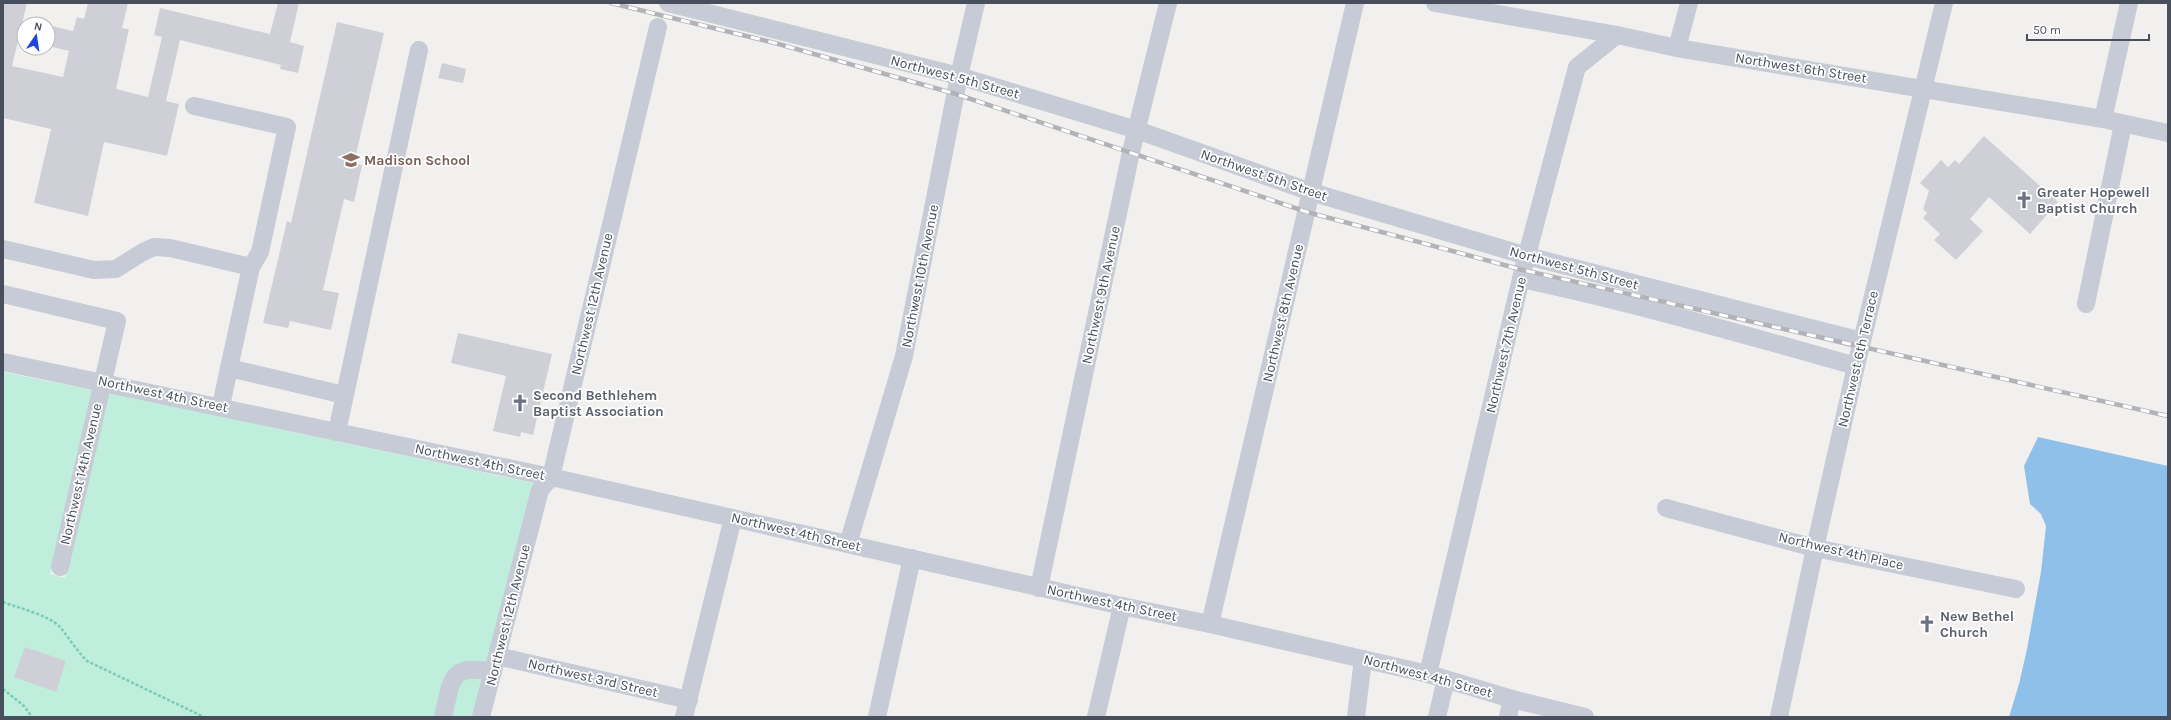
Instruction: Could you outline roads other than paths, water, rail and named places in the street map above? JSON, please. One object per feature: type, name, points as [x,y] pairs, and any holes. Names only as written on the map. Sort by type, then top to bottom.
[{"type":"street","name":"Northwest 5th Street","points":[[668,3],[959,76],[1137,130],[1311,192],[1526,256],[1862,341]]},
{"type":"street","name":"Northwest 10th Avenue","points":[[848,544],[904,356],[959,76],[976,3]]},
{"type":"street","name":"Northwest 9th Avenue","points":[[1039,588],[1137,130],[1168,3]]},
{"type":"street","name":"Northwest 8th Avenue","points":[[1210,624],[1355,3]]},
{"type":"street","name":"Northwest 6th Street","points":[[1435,3],[1458,5],[1677,48],[1924,89],[2103,120],[2168,133]]},
{"type":"street","points":[[1677,48],[1689,3]]},
{"type":"street","name":"Northwest 6th Terrace","points":[[1780,717],[1815,548],[1856,366],[1944,3]]},
{"type":"street","points":[[2103,120],[2129,3]]},
{"type":"street","name":"Northwest 12th Avenue","points":[[481,717],[540,490],[551,477],[658,27]]},
{"type":"street","name":"Northwest 7th Avenue","points":[[1428,674],[1526,256],[1577,67],[1617,35]]},
{"type":"street","points":[[337,432],[419,50]]},
{"type":"street","points":[[194,106],[288,127],[260,252],[251,267],[221,406]]},
{"type":"street","points":[[2086,304],[2123,124]]},
{"type":"street","points":[[3,248],[94,270],[116,269],[143,252],[154,248],[170,248],[251,267]]},
{"type":"street","name":"Northwest 5th Street","points":[[1521,279],[1658,312],[1856,366]]},
{"type":"street","name":"Northwest 14th Avenue","points":[[3,294],[116,321],[60,567]]},
{"type":"street","name":"Northwest 4th Street","points":[[3,362],[221,406],[551,477],[1039,588],[1210,624],[1428,674],[1512,699],[1585,717]]},
{"type":"street","points":[[229,368],[344,395]]},
{"type":"street","name":"Northwest 4th Place","points":[[1666,508],[1815,548],[2016,588]]},
{"type":"street","points":[[686,709],[733,518]]},
{"type":"street","points":[[877,717],[912,558]]},
{"type":"street","points":[[1096,717],[1122,606]]},
{"type":"street","points":[[1356,717],[1363,659]]},
{"type":"street","name":"Northwest 3rd Street","points":[[443,717],[454,676],[461,671],[471,668],[495,664],[686,709]]},
{"type":"street","points":[[1437,717],[1446,679]]},
{"type":"street","points":[[1508,717],[1512,699]]},
{"type":"water","points":[[2038,437],[2168,466],[2168,717],[2009,717],[2019,684],[2027,649],[2041,572],[2046,526],[2041,514],[2030,504],[2024,466]]},
{"type":"railway","points":[[611,3],[775,43],[956,94],[1307,212],[1523,270],[2168,416]]},
{"type":"place","name":"Madison School","points":[[351,160]]},
{"type":"place","name":"Greater Hopewell Baptist Church","points":[[2024,200]]},
{"type":"place","name":"Second Bethlehem Baptist Association","points":[[520,403]]},
{"type":"place","name":"New Bethel Church","points":[[1927,624]]}]
